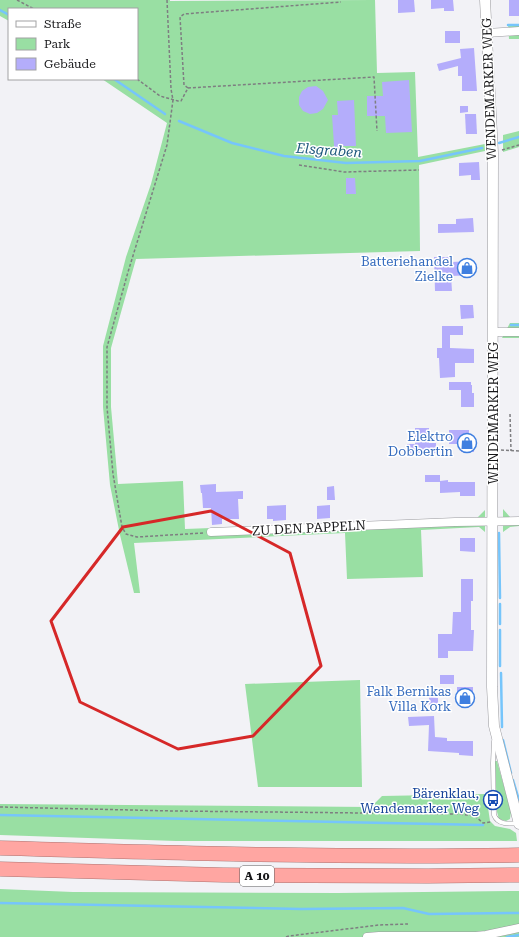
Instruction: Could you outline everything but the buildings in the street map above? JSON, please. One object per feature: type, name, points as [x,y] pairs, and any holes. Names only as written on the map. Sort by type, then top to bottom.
[{"type":"highway","name":"A 10","points":[[0,848],[227,855],[513,855]]},
{"type":"highway","name":"A 10","points":[[0,869],[230,875],[516,875]]},
{"type":"street","name":"WENDEMARKER WEG","points":[[486,0],[493,153],[492,681],[494,726],[519,823]]},
{"type":"street","points":[[487,32],[519,31]]},
{"type":"street","points":[[493,332],[519,332]]},
{"type":"street","name":"ZU DEN PAPPELN","points":[[211,532],[455,522],[519,521]]},
{"type":"street","points":[[367,937],[476,936],[519,928]]},
{"type":"lane","points":[[494,726],[493,763],[495,819],[499,822],[509,824],[519,823]]},
{"type":"path","points":[[17,0],[32,8]]},
{"type":"path","points":[[167,0],[171,89],[173,100],[167,145],[128,272],[107,347],[108,407],[113,474],[122,527],[126,534],[137,537],[211,532]]},
{"type":"path","points":[[342,2],[184,14],[180,17],[184,85],[188,88],[374,77],[378,131]]},
{"type":"path","points":[[138,80],[160,96],[173,100],[181,101],[188,88]]},
{"type":"path","points":[[493,153],[519,145]]},
{"type":"path","points":[[299,165],[344,172],[419,170]]},
{"type":"path","points":[[510,414],[511,451]]},
{"type":"path","points":[[493,450],[519,451]]},
{"type":"path","points":[[0,807],[174,811],[460,814],[475,816],[483,823],[499,822]]},
{"type":"path","points":[[286,937],[379,925],[408,924]]},
{"type":"highlighted area","points":[[211,511],[290,553],[321,666],[253,736],[178,749],[80,702],[51,621],[123,527]]},
{"type":"green space","points":[[0,0],[375,0],[377,73],[415,72],[418,157],[485,144],[485,151],[419,165],[420,251],[136,259],[111,348],[111,407],[118,484],[183,481],[185,529],[477,518],[485,510],[485,532],[479,527],[421,530],[423,577],[347,579],[345,533],[134,543],[140,593],[134,593],[110,485],[103,407],[103,346],[126,257],[151,184],[167,123],[103,80],[138,80],[138,8],[8,8],[8,20],[0,16]]},
{"type":"green space","points":[[508,24],[519,24],[519,39],[509,39]]},
{"type":"green space","points":[[519,131],[519,147],[503,152],[503,135]]},
{"type":"green space","points":[[510,323],[519,323],[519,338],[502,338]]},
{"type":"green space","points":[[503,509],[511,518],[519,517],[519,526],[510,527],[503,532]]},
{"type":"green space","points":[[360,680],[362,787],[258,787],[245,684]]},
{"type":"green space","points":[[495,761],[497,761],[511,812],[510,819],[506,821],[499,819],[497,812]]},
{"type":"green space","points":[[486,794],[490,821],[495,826],[510,829],[516,833],[517,841],[176,841],[0,835],[0,804],[371,807],[382,796]]},
{"type":"green space","points":[[0,889],[73,892],[338,893],[519,891],[519,937],[0,937]]},
{"type":"waterway","name":"Elsgraben","points":[[0,10],[8,14]]},
{"type":"waterway","points":[[508,25],[519,25]]},
{"type":"waterway","name":"Elsgraben","points":[[115,80],[165,114]]},
{"type":"waterway","name":"Elsgraben","points":[[179,121],[232,143],[284,156],[346,163],[420,161],[482,148]]},
{"type":"waterway","name":"Elsgraben","points":[[499,143],[519,137]]},
{"type":"waterway","points":[[511,325],[519,325]]},
{"type":"waterway","points":[[499,533],[500,598]]},
{"type":"waterway","points":[[500,604],[500,624]]},
{"type":"waterway","points":[[500,630],[500,666]]},
{"type":"waterway","points":[[501,673],[502,727]]},
{"type":"waterway","points":[[503,740],[511,773]]},
{"type":"waterway","points":[[513,780],[519,800]]},
{"type":"waterway","points":[[0,815],[483,825]]},
{"type":"waterway","points":[[0,903],[301,909],[403,908],[429,914],[519,913]]},
{"type":"waterway","points":[[507,937],[519,935]]},
{"type":"place","name":"Batteriehandel Zielke","points":[[467,268]]},
{"type":"place","name":"Elektro Dobbertin","points":[[467,443]]},
{"type":"place","name":"Falk Bernikas Villa Kork","points":[[465,698]]},
{"type":"place","name":"Bärenklau, Wendemarker Weg","points":[[493,800]]}]
